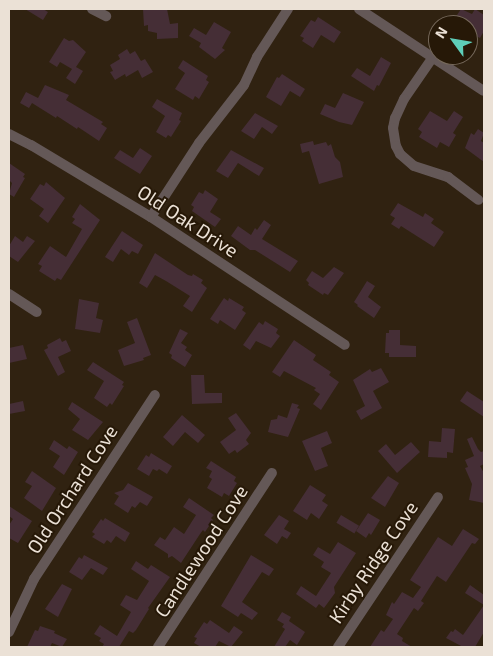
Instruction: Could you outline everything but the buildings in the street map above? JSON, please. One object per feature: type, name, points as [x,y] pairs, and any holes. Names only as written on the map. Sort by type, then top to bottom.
[{"type":"street","points":[[92,9],[106,16]]},
{"type":"street","points":[[151,217],[203,137],[244,85],[264,45],[288,9]]},
{"type":"street","points":[[359,9],[428,54]]},
{"type":"street","points":[[428,65],[395,118],[393,128],[396,146],[400,154],[414,166],[448,177],[478,200]]},
{"type":"street","points":[[445,65],[484,91]]},
{"type":"street","name":"Old Oak Drive","points":[[9,134],[32,145],[151,217],[344,345]]},
{"type":"street","points":[[9,294],[37,312]]},
{"type":"street","name":"Old Orchard Cove","points":[[9,632],[34,579],[156,395]]},
{"type":"street","name":"Candlewood Cove","points":[[158,647],[272,473]]},
{"type":"street","name":"Kirby Ridge Cove","points":[[338,647],[438,497]]}]
